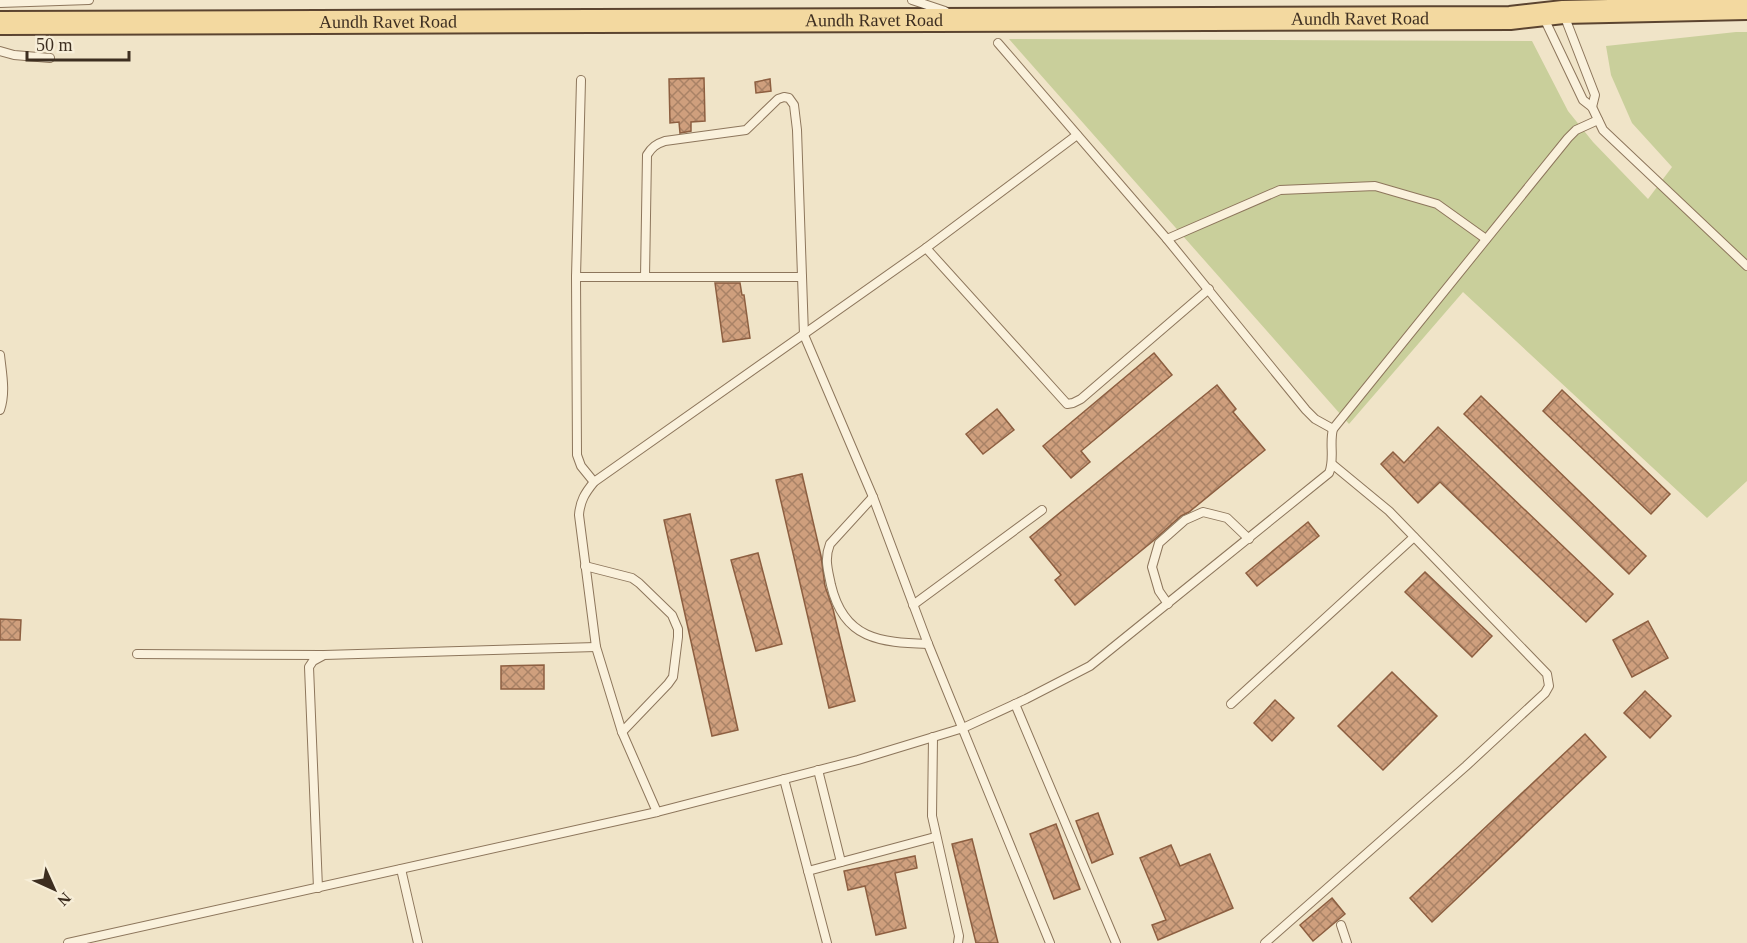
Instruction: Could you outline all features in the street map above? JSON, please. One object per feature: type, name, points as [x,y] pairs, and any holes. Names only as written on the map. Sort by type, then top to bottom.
[{"type":"main road","name":"Aundh Ravet Road","points":[[0,23],[1510,18],[1552,13],[1747,8]]},
{"type":"lane","points":[[0,3],[89,0]]},
{"type":"lane","points":[[912,0],[972,21]]},
{"type":"lane","points":[[1552,13],[1595,95],[1592,106]]},
{"type":"lane","points":[[1552,13],[1583,100],[1592,106],[1604,130],[1747,266]]},
{"type":"lane","points":[[998,44],[1167,239],[1306,410],[1314,419],[1333,429]]},
{"type":"lane","points":[[0,51],[14,55],[50,58]]},
{"type":"lane","points":[[581,80],[576,277],[577,455],[581,466],[594,482]]},
{"type":"lane","points":[[645,277],[647,155],[651,148],[665,141],[746,130],[778,99],[789,98],[794,105],[797,130],[804,335],[873,497],[928,644],[1050,943]]},
{"type":"lane","points":[[68,943],[657,812],[818,770],[963,728],[1090,666],[1322,481],[1329,473],[1332,464],[1330,440],[1333,429],[1568,138],[1576,130],[1598,120]]},
{"type":"lane","points":[[657,812],[622,732],[596,647],[579,515],[584,493],[594,482],[927,248],[1077,135]]},
{"type":"lane","points":[[1167,239],[1280,190],[1375,186],[1437,204],[1486,239]]},
{"type":"lane","points":[[927,248],[1067,404],[1081,399],[1209,289]]},
{"type":"lane","points":[[576,277],[802,277]]},
{"type":"lane","points":[[0,355],[4,388],[0,410]]},
{"type":"lane","points":[[1265,943],[1466,766],[1545,693],[1549,686],[1547,674],[1389,511],[1332,464]]},
{"type":"lane","points":[[873,497],[830,544],[826,553],[833,592],[843,613],[855,628],[886,642],[928,644]]},
{"type":"lane","points":[[913,605],[1042,510]]},
{"type":"lane","points":[[1168,604],[1159,591],[1152,567],[1159,543],[1185,520],[1203,512],[1227,518],[1249,539]]},
{"type":"lane","points":[[1231,704],[1414,537]]},
{"type":"lane","points":[[585,566],[632,578],[672,615],[678,629],[673,677],[622,732]]},
{"type":"lane","points":[[137,654],[324,655],[596,647]]},
{"type":"lane","points":[[318,888],[309,667],[318,657],[324,655]]},
{"type":"lane","points":[[1015,704],[1116,943]]},
{"type":"lane","points":[[933,737],[931,808],[935,837],[959,936],[958,943]]},
{"type":"lane","points":[[818,770],[841,862]]},
{"type":"lane","points":[[784,779],[827,943]]},
{"type":"lane","points":[[808,871],[935,837]]},
{"type":"lane","points":[[400,869],[418,943]]},
{"type":"lane","points":[[1341,925],[1347,943]]},
{"type":"green space","points":[[1747,32],[1747,481],[1707,518],[1463,292],[1349,424],[1009,39],[1532,41],[1568,111],[1593,142],[1648,199],[1672,167],[1632,123],[1611,75],[1606,46]]},
{"type":"building","points":[[704,78],[705,121],[691,122],[691,131],[680,133],[679,122],[670,123],[669,79]]},
{"type":"building","points":[[770,79],[771,91],[756,93],[755,82]]},
{"type":"building","points":[[715,283],[740,283],[750,338],[723,342]]},
{"type":"building","points":[[1154,353],[1172,375],[1081,451],[1090,462],[1071,478],[1043,446]]},
{"type":"building","points":[[1217,385],[1236,409],[1233,412],[1265,450],[1181,516],[1075,605],[1055,580],[1061,575],[1030,537]]},
{"type":"building","points":[[1562,390],[1670,494],[1651,514],[1543,411]]},
{"type":"building","points":[[1481,396],[1646,556],[1629,574],[1464,414]]},
{"type":"building","points":[[997,409],[1014,430],[983,454],[966,434]]},
{"type":"building","points":[[1438,427],[1613,594],[1586,622],[1440,482],[1418,503],[1381,464],[1393,452],[1404,463]]},
{"type":"building","points":[[802,474],[821,556],[825,586],[833,609],[855,701],[829,708],[776,480]]},
{"type":"building","points":[[690,514],[738,730],[712,736],[664,520]]},
{"type":"building","points":[[1308,522],[1319,536],[1257,586],[1246,573]]},
{"type":"building","points":[[758,553],[782,644],[756,651],[731,560]]},
{"type":"building","points":[[1425,572],[1492,636],[1472,657],[1405,592]]},
{"type":"building","points":[[0,619],[21,620],[20,640],[0,640]]},
{"type":"building","points":[[1648,621],[1668,658],[1632,677],[1613,640]]},
{"type":"building","points":[[544,665],[544,689],[501,689],[501,666]]},
{"type":"building","points":[[1392,672],[1437,716],[1383,770],[1338,726]]},
{"type":"building","points":[[1645,691],[1671,716],[1650,738],[1624,713]]},
{"type":"building","points":[[1275,700],[1294,718],[1272,741],[1254,723]]},
{"type":"building","points":[[1585,734],[1606,757],[1432,922],[1410,898]]},
{"type":"building","points":[[1098,813],[1113,854],[1092,863],[1076,821]]},
{"type":"building","points":[[1056,824],[1080,889],[1054,899],[1030,834]]},
{"type":"building","points":[[972,839],[998,943],[976,943],[952,844]]},
{"type":"building","points":[[1171,845],[1180,866],[1210,854],[1233,908],[1158,940],[1152,925],[1166,920],[1140,858]]},
{"type":"building","points":[[915,856],[917,868],[895,873],[906,928],[876,935],[865,886],[848,890],[844,871]]},
{"type":"building","points":[[1332,898],[1345,914],[1313,941],[1300,925]]}]
